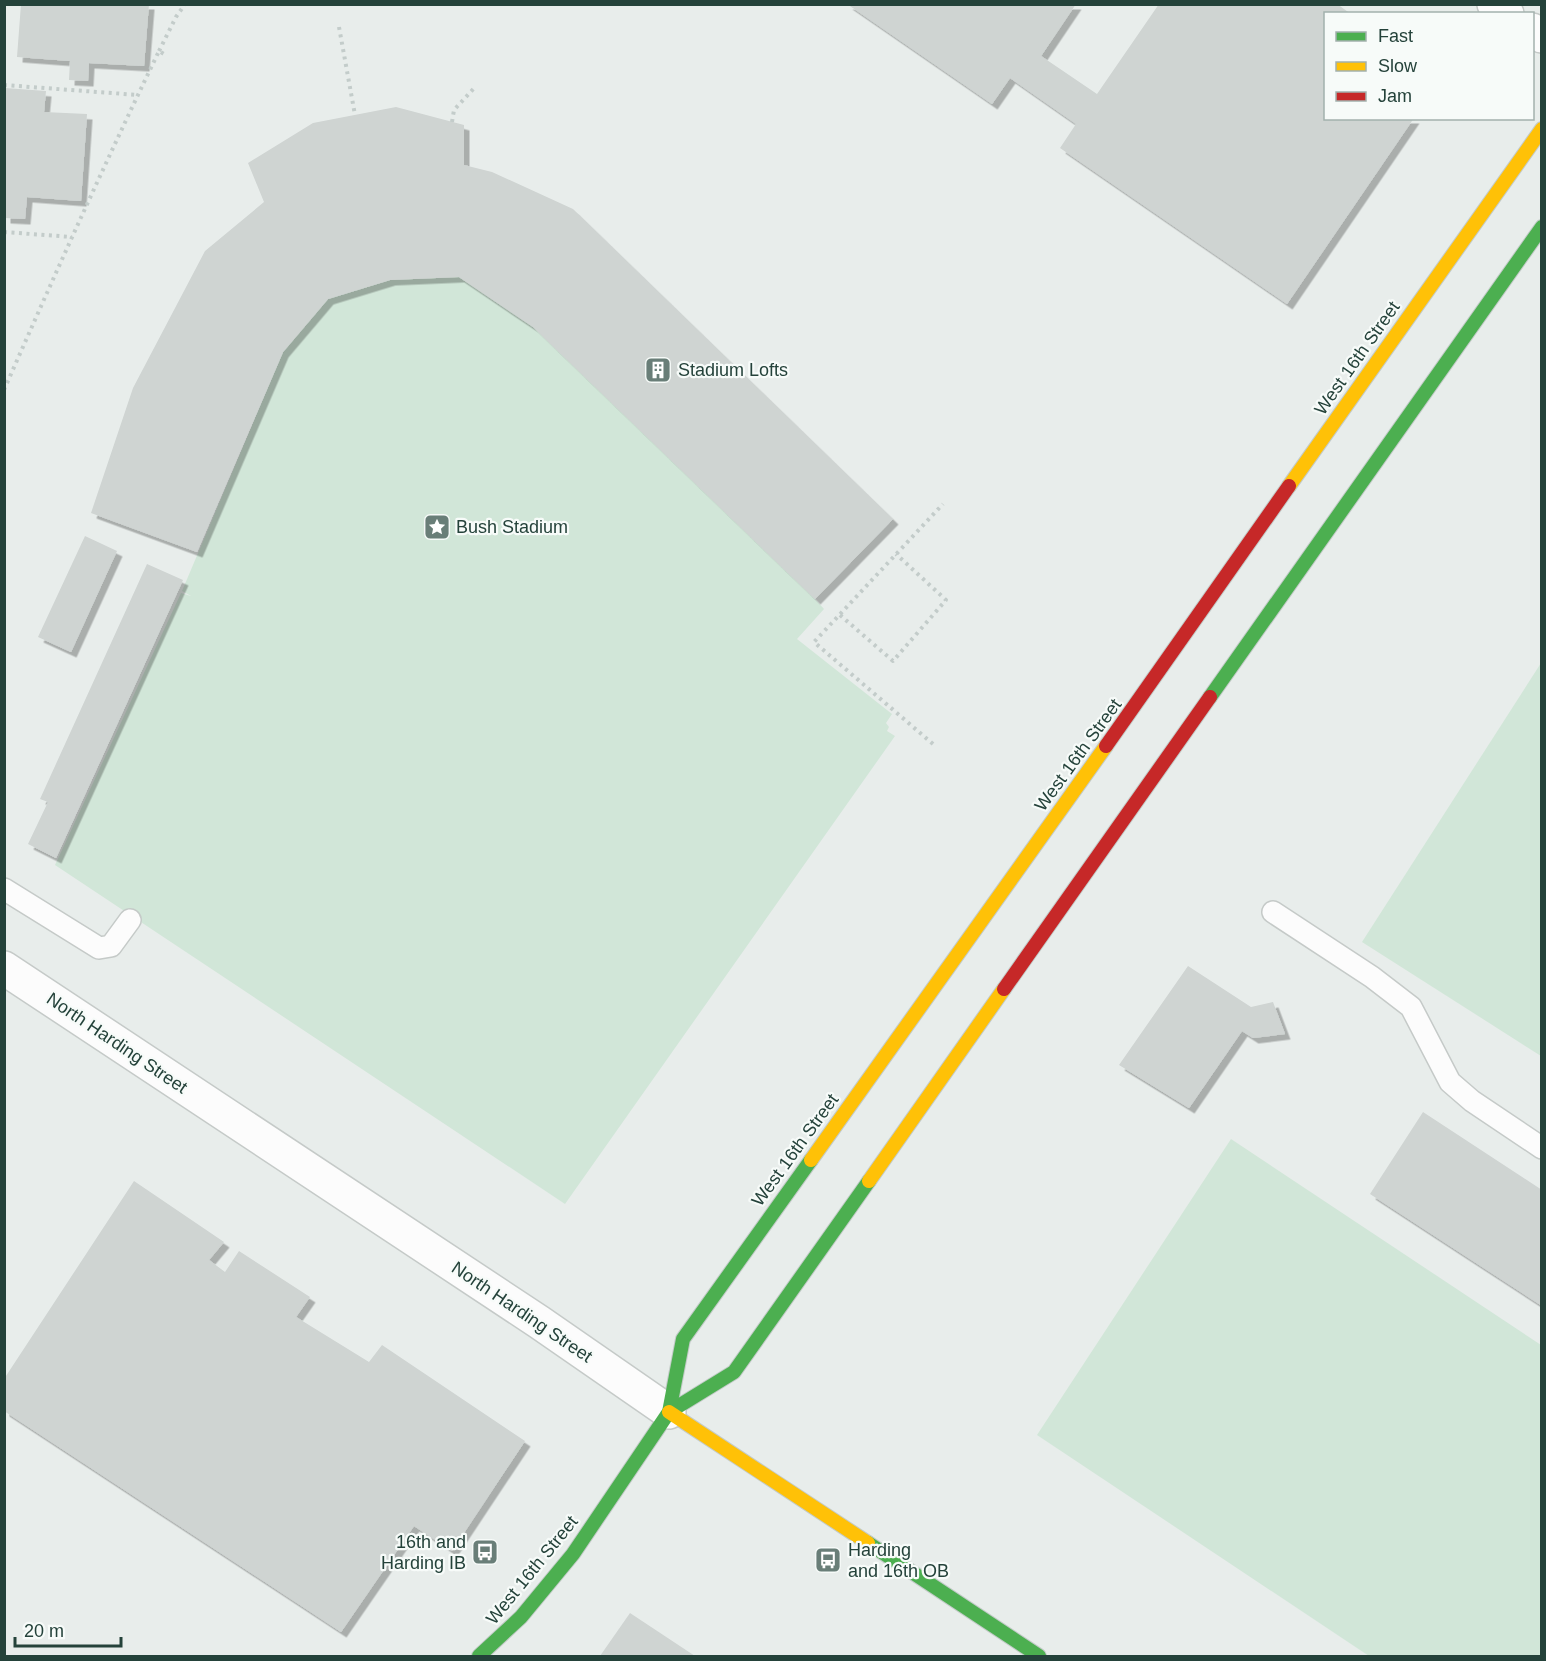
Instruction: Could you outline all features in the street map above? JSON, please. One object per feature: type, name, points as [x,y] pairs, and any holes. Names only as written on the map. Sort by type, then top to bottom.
[{"type":"main road","name":"West 16th Street","points":[[479,1656],[520,1617],[568,1560],[669,1412],[683,1339],[687,1333],[1172,654],[1542,129]]},
{"type":"main road","name":"West 16th Street","points":[[669,1412],[734,1372],[1542,227]]},
{"type":"main road","name":"North Harding Street","points":[[669,1412],[1039,1656]]},
{"type":"street","name":"North Harding Street","points":[[4,968],[538,1322],[669,1412]]},
{"type":"lane","points":[[4,889],[99,948],[111,946],[130,920]]},
{"type":"lane","points":[[1273,912],[1372,977],[1411,1007],[1450,1082],[1472,1101],[1542,1148]]},
{"type":"path","points":[[4,390],[138,95],[176,17],[185,4]]},
{"type":"path","points":[[339,27],[355,115]]},
{"type":"path","points":[[159,51],[164,54]]},
{"type":"path","points":[[4,85],[138,95]]},
{"type":"path","points":[[452,122],[454,110],[476,86]]},
{"type":"path","points":[[4,232],[72,237]]},
{"type":"path","points":[[933,744],[814,642],[943,504]]},
{"type":"path","points":[[840,615],[893,661],[946,600],[896,554]]},
{"type":"green space","points":[[459,277],[533,327],[815,599],[824,609],[797,639],[892,714],[886,723],[889,727],[887,731],[895,736],[565,1204],[55,865],[181,593],[191,596],[182,591],[283,352],[328,299],[390,280]]},
{"type":"green space","points":[[1541,663],[1541,1056],[1362,942]]},
{"type":"green space","points":[[1231,1139],[1541,1345],[1541,1656],[1369,1656],[1037,1435]]},
{"type":"building","points":[[21,4],[149,4],[144,66],[89,63],[88,81],[69,80],[70,61],[17,57]]},
{"type":"building","points":[[847,4],[1076,4],[1041,56],[1097,94],[1159,4],[1337,4],[1348,12],[1324,12],[1324,120],[1413,120],[1287,304],[1060,148],[1076,124],[1010,78],[992,104]]},
{"type":"building","points":[[5,88],[46,91],[44,112],[87,114],[81,201],[27,197],[25,219],[5,218]]},
{"type":"building","name":"Stadium Lofts","points":[[396,107],[464,125],[464,165],[492,172],[573,209],[893,519],[815,599],[533,327],[459,277],[390,280],[328,299],[283,352],[197,552],[91,513],[133,388],[205,251],[264,202],[248,163],[313,123]]},
{"type":"building","points":[[85,536],[117,551],[71,652],[38,637]]},
{"type":"building","points":[[147,564],[183,580],[56,858],[28,844],[48,802],[40,799]]},
{"type":"building","points":[[1188,966],[1251,1007],[1273,1002],[1285,1034],[1253,1038],[1242,1031],[1189,1108],[1119,1065]]},
{"type":"building","points":[[1423,1112],[1542,1190],[1542,1306],[1370,1194]]},
{"type":"building","points":[[134,1181],[224,1242],[209,1260],[225,1272],[239,1251],[310,1297],[296,1317],[369,1362],[382,1345],[525,1441],[452,1551],[414,1526],[341,1632],[4,1411],[4,1379]]},
{"type":"building","points":[[630,1613],[695,1656],[600,1656]]},
{"type":"traffic: fast","points":[[1210,697],[1542,227]]},
{"type":"traffic: fast","points":[[479,1656],[521,1617],[573,1554],[669,1412],[683,1339],[811,1160]]},
{"type":"traffic: fast","points":[[669,1412],[734,1372],[869,1181]]},
{"type":"traffic: fast","points":[[868,1543],[1039,1656]]},
{"type":"traffic: slow","points":[[1289,486],[1542,129]]},
{"type":"traffic: slow","points":[[811,1160],[1106,746]]},
{"type":"traffic: slow","points":[[869,1181],[1004,989]]},
{"type":"traffic: slow","points":[[669,1412],[868,1543]]},
{"type":"traffic: jam","points":[[1106,746],[1289,486]]},
{"type":"traffic: jam","points":[[1004,989],[1210,697]]},
{"type":"place","name":"Stadium Lofts","points":[[658,370]]},
{"type":"place","name":"Bush Stadium","points":[[437,527]]},
{"type":"place","name":"16th and Harding IB","points":[[485,1552]]},
{"type":"place","name":"Harding and 16th OB","points":[[828,1560]]}]
